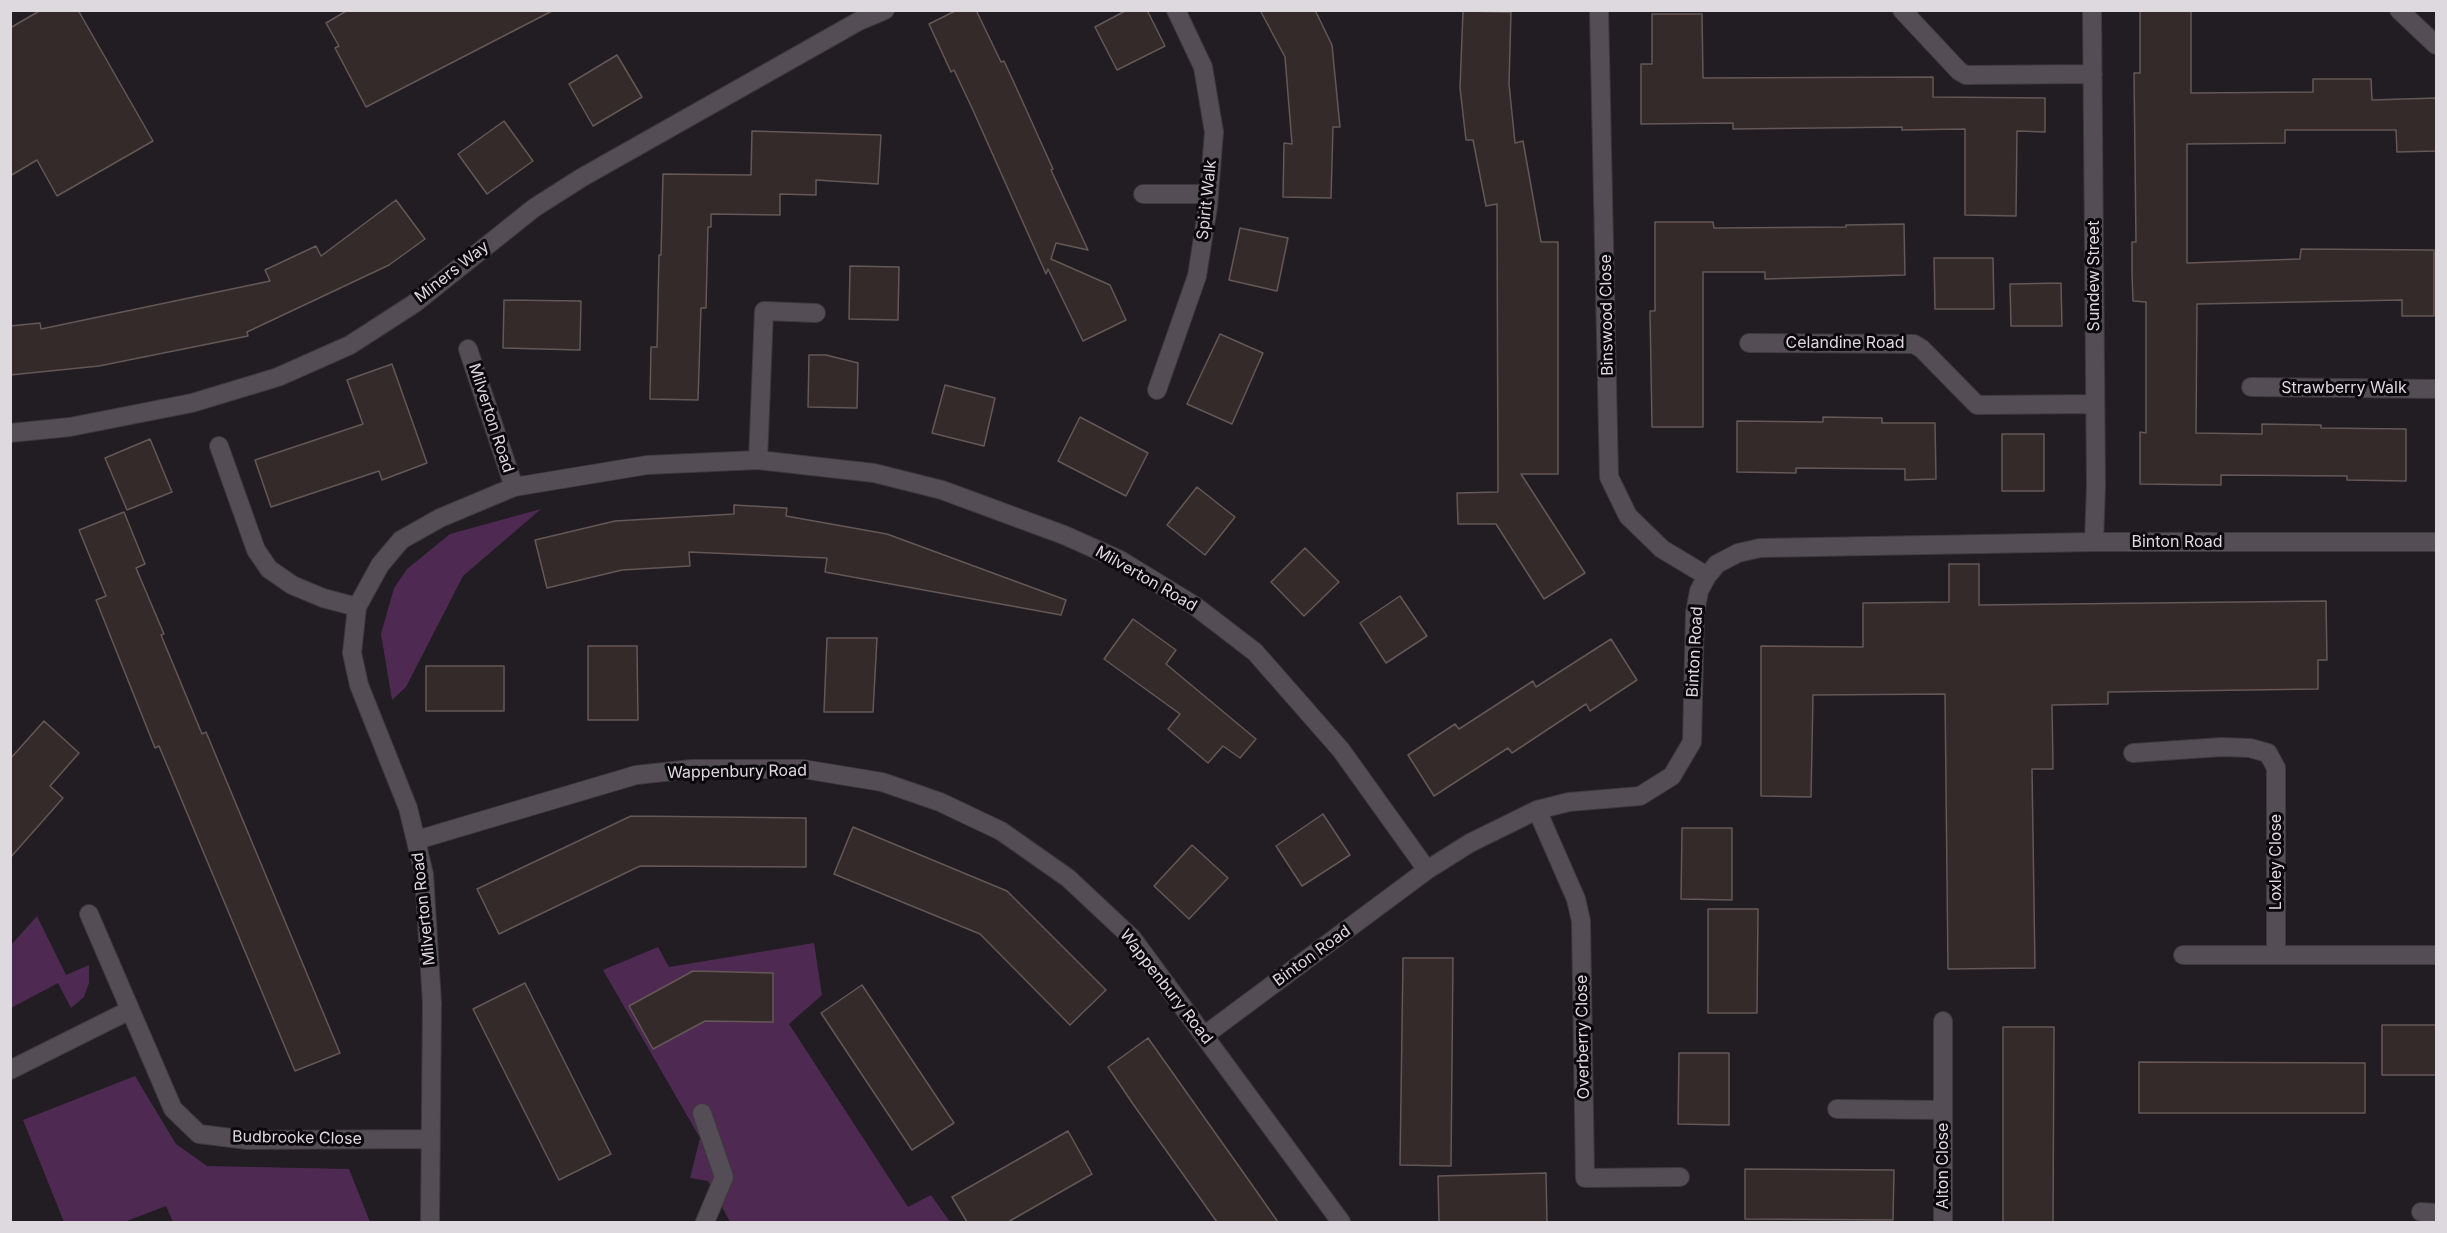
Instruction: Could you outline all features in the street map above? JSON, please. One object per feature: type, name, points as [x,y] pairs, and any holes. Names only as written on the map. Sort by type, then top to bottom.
[{"type":"street","name":"Miners Way","points":[[10,433],[70,427],[192,403],[278,377],[350,345],[415,303],[534,208],[581,178],[856,16],[885,10]]},
{"type":"street","name":"Spirit Walk","points":[[1157,390],[1197,276],[1209,194],[1214,132],[1203,67],[1176,10]]},
{"type":"street","name":"Binswood Close","points":[[1599,10],[1603,85],[1609,477],[1628,516],[1662,549],[1707,576]]},
{"type":"street","points":[[1902,10],[1959,71],[1966,75],[2093,74]]},
{"type":"street","name":"Sundew Street","points":[[2092,10],[2096,486],[2094,542]]},
{"type":"street","points":[[2399,10],[2436,45]]},
{"type":"street","points":[[1143,194],[1209,194]]},
{"type":"street","points":[[758,460],[764,311],[816,313]]},
{"type":"street","name":"Celandine Road","points":[[1749,343],[1914,344],[1922,349],[1977,405],[2095,404]]},
{"type":"street","name":"Milverton Road","points":[[468,349],[514,487]]},
{"type":"street","name":"Strawberry Walk","points":[[2251,387],[2436,389]]},
{"type":"street","points":[[219,446],[256,550],[269,569],[292,585],[323,598],[357,607]]},
{"type":"street","name":"Milverton Road","points":[[430,1222],[432,1003],[424,874],[408,808],[359,685],[352,653],[357,607],[380,565],[401,540],[440,518],[514,487],[647,465],[758,460],[874,472],[942,490],[1064,535],[1120,560],[1195,606],[1255,652],[1341,750],[1427,870]]},
{"type":"street","name":"Binton Road","points":[[1204,1035],[1427,870],[1478,838],[1537,810],[1569,802],[1640,796],[1672,776],[1692,742],[1695,613],[1699,591],[1707,576],[1718,564],[1738,553],[1760,548],[2094,542],[2436,542]]},
{"type":"street","name":"Loxley Close","points":[[2133,753],[2222,747],[2250,748],[2268,753],[2276,768],[2276,955]]},
{"type":"street","name":"Wappenbury Road","points":[[417,840],[636,775],[692,769],[803,769],[882,782],[940,802],[1001,831],[1068,878],[1132,938],[1341,1222]]},
{"type":"street","name":"Overberry Close","points":[[1537,810],[1576,899],[1581,921],[1585,1178],[1680,1177]]},
{"type":"street","name":"Budbrooke Close","points":[[89,914],[173,1109],[199,1134],[248,1140],[431,1139]]},
{"type":"street","points":[[2183,955],[2436,955]]},
{"type":"street","points":[[10,1070],[130,1010]]},
{"type":"street","name":"Alton Close","points":[[1942,1021],[1943,1222]]},
{"type":"street","name":"Alton Close","points":[[1837,1110],[1943,1110]]},
{"type":"street","points":[[702,1113],[724,1177],[705,1222]]},
{"type":"shaded area","points":[[541,509],[463,576],[406,687],[392,700],[381,634],[394,588],[407,569],[450,534]]},
{"type":"shaded area","points":[[37,916],[66,975],[89,965],[89,983],[84,997],[71,1008],[58,983],[11,1008],[11,945]]},
{"type":"shaded area","points":[[814,943],[822,995],[789,1024],[908,1207],[931,1195],[950,1222],[730,1222],[708,1181],[690,1178],[700,1138],[603,970],[658,947],[669,967]]},
{"type":"shaded area","points":[[135,1076],[176,1144],[207,1166],[349,1169],[370,1222],[173,1222],[166,1206],[124,1222],[64,1222],[23,1120]]},
{"type":"building","points":[[41,10],[78,10],[153,141],[57,196],[37,160],[10,176],[10,28]]},
{"type":"building","points":[[348,10],[554,10],[366,107],[335,48],[339,46],[326,23]]},
{"type":"building","points":[[957,10],[976,10],[1001,62],[1004,61],[1088,250],[1056,243],[1051,259],[1110,285],[1126,320],[1083,341],[1048,269],[1046,274],[972,108],[954,70],[951,72],[929,24]]},
{"type":"building","points":[[1127,10],[1147,10],[1165,46],[1117,70],[1095,27]]},
{"type":"building","points":[[1260,10],[1315,10],[1332,45],[1340,127],[1333,127],[1331,198],[1283,197],[1284,143],[1292,144],[1285,57]]},
{"type":"building","points":[[2140,10],[2191,10],[2191,93],[2313,92],[2313,79],[2371,79],[2372,100],[2436,98],[2436,151],[2397,152],[2396,130],[2285,130],[2285,143],[2187,144],[2187,263],[2300,259],[2301,249],[2434,250],[2434,316],[2402,316],[2402,300],[2197,304],[2196,433],[2262,434],[2262,424],[2321,425],[2321,428],[2406,429],[2406,481],[2347,480],[2347,476],[2221,475],[2221,485],[2140,484],[2140,432],[2146,433],[2146,302],[2133,301],[2132,242],[2136,242],[2134,73],[2140,73]]},
{"type":"building","points":[[1463,11],[1511,12],[1509,84],[1515,143],[1523,141],[1541,242],[1558,242],[1558,474],[1521,474],[1585,573],[1544,599],[1496,524],[1458,524],[1457,493],[1498,492],[1497,204],[1486,206],[1473,140],[1466,140],[1460,88]]},
{"type":"building","points":[[1652,14],[1702,14],[1703,78],[1933,77],[1933,97],[2045,98],[2045,132],[2017,131],[2016,216],[1965,215],[1965,129],[1902,130],[1902,127],[1733,129],[1733,123],[1641,124],[1641,64],[1652,64]]},
{"type":"building","points":[[617,55],[642,97],[593,126],[569,84]]},
{"type":"building","points":[[504,121],[533,161],[487,194],[458,154]]},
{"type":"building","points":[[752,131],[881,135],[878,184],[816,180],[816,195],[780,194],[780,215],[711,214],[711,227],[708,227],[706,308],[701,308],[698,400],[650,399],[651,347],[657,347],[663,174],[751,175]]},
{"type":"building","points":[[396,200],[425,239],[389,265],[247,332],[248,336],[99,366],[10,375],[10,326],[40,323],[41,329],[270,281],[265,270],[316,246],[321,256]]},
{"type":"building","points":[[1655,222],[1713,222],[1714,228],[1904,224],[1905,275],[1765,279],[1765,272],[1703,272],[1703,427],[1652,427],[1650,311],[1655,311]]},
{"type":"building","points":[[1240,228],[1288,238],[1277,291],[1229,280]]},
{"type":"building","points":[[1934,258],[1993,258],[1994,309],[1935,309]]},
{"type":"building","points":[[850,266],[899,267],[898,320],[849,319]]},
{"type":"building","points":[[2061,283],[2062,326],[2011,326],[2010,284]]},
{"type":"building","points":[[504,300],[581,301],[580,350],[503,348]]},
{"type":"building","points":[[1220,334],[1263,353],[1232,424],[1187,404]]},
{"type":"building","points":[[809,355],[826,355],[858,363],[857,408],[808,407]]},
{"type":"building","points":[[392,364],[427,463],[382,480],[379,471],[271,507],[255,460],[363,424],[347,380]]},
{"type":"building","points":[[945,385],[995,398],[984,446],[932,433]]},
{"type":"building","points":[[1080,417],[1148,453],[1126,496],[1058,461]]},
{"type":"building","points":[[1823,417],[1882,418],[1882,423],[1935,423],[1936,479],[1905,480],[1905,469],[1796,468],[1796,473],[1737,472],[1737,421],[1823,422]]},
{"type":"building","points":[[2002,434],[2044,434],[2044,491],[2002,491]]},
{"type":"building","points":[[150,439],[172,492],[127,510],[105,458]]},
{"type":"building","points":[[1197,487],[1235,517],[1205,555],[1167,525]]},
{"type":"building","points":[[734,505],[787,508],[786,516],[887,534],[1066,600],[1061,615],[825,572],[827,558],[689,552],[690,566],[622,570],[547,588],[535,540],[615,521],[734,514]]},
{"type":"building","points":[[124,512],[145,564],[136,568],[164,634],[161,635],[202,734],[206,732],[340,1053],[295,1071],[159,746],[155,748],[96,600],[106,596],[79,530]]},
{"type":"building","points":[[1305,548],[1339,582],[1304,616],[1271,582]]},
{"type":"building","points":[[1949,564],[1979,564],[1979,605],[2326,601],[2327,660],[2318,660],[2318,689],[2108,692],[2108,704],[2052,705],[2053,769],[2032,769],[2035,968],[1948,969],[1945,694],[1813,695],[1811,797],[1761,796],[1761,646],[1863,647],[1863,603],[1949,602]]},
{"type":"building","points":[[1400,596],[1427,636],[1386,663],[1360,623]]},
{"type":"building","points":[[1133,619],[1176,650],[1166,664],[1256,739],[1240,758],[1223,746],[1208,763],[1168,729],[1180,714],[1104,659]]},
{"type":"building","points":[[827,638],[877,638],[873,712],[824,712]]},
{"type":"building","points":[[1611,639],[1637,680],[1590,711],[1586,704],[1512,753],[1508,748],[1434,796],[1408,755],[1455,724],[1459,729],[1533,681],[1536,687]]},
{"type":"building","points":[[588,646],[637,646],[638,720],[588,720]]},
{"type":"building","points":[[426,666],[504,666],[504,711],[426,711]]},
{"type":"building","points":[[44,721],[79,753],[50,786],[63,798],[10,858],[10,759]]},
{"type":"building","points":[[1323,814],[1350,855],[1302,886],[1276,846]]},
{"type":"building","points":[[631,816],[806,818],[806,867],[640,866],[499,934],[477,889]]},
{"type":"building","points":[[853,827],[1007,891],[1106,990],[1070,1025],[980,934],[834,874]]},
{"type":"building","points":[[1682,828],[1732,828],[1732,900],[1681,899]]},
{"type":"building","points":[[1192,845],[1228,878],[1189,919],[1154,886]]},
{"type":"building","points":[[1708,909],[1758,909],[1757,1013],[1708,1013]]},
{"type":"building","points":[[1403,958],[1453,958],[1451,1166],[1400,1165]]},
{"type":"building","points":[[693,971],[773,973],[773,1022],[705,1021],[653,1049],[629,1006]]},
{"type":"building","points":[[525,983],[611,1154],[559,1180],[473,1009]]},
{"type":"building","points":[[862,985],[954,1123],[912,1150],[821,1013]]},
{"type":"building","points":[[2382,1025],[2436,1025],[2436,1075],[2382,1075]]},
{"type":"building","points":[[2003,1027],[2054,1027],[2053,1222],[2003,1222]]},
{"type":"building","points":[[1148,1038],[1278,1222],[1217,1222],[1133,1104],[1108,1067]]},
{"type":"building","points":[[1679,1053],[1729,1053],[1729,1125],[1678,1124]]},
{"type":"building","points":[[2139,1062],[2365,1063],[2365,1113],[2139,1113]]},
{"type":"building","points":[[1068,1131],[1092,1174],[1008,1222],[967,1222],[952,1197]]},
{"type":"building","points":[[1745,1169],[1894,1170],[1893,1220],[1745,1219]]},
{"type":"building","points":[[1546,1173],[1547,1222],[1439,1222],[1438,1176]]}]
